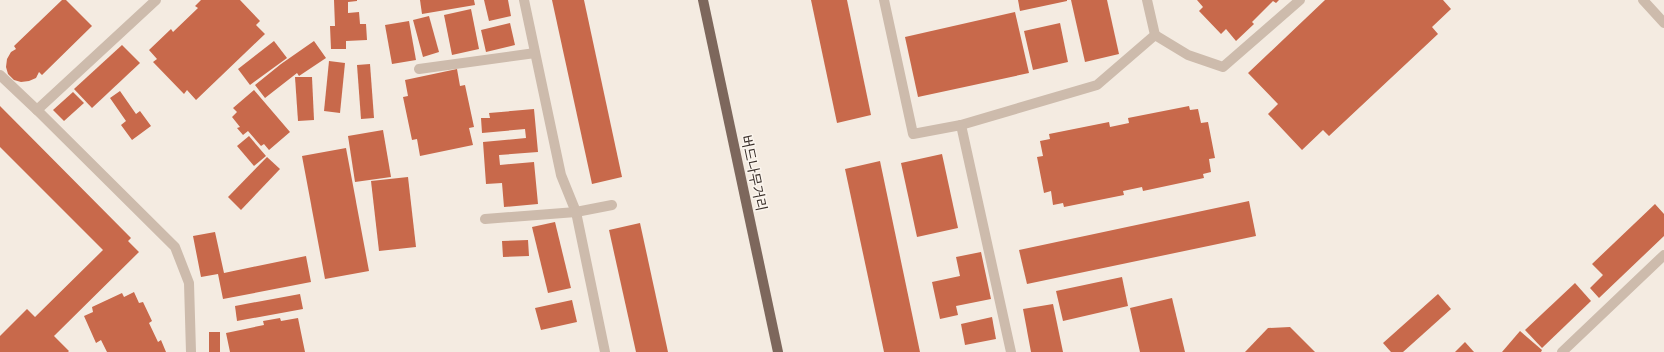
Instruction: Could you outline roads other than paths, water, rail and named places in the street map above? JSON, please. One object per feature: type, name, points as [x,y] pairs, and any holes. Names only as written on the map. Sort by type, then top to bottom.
[{"type":"main road","name":"버드나무거리","points":[[703,0],[778,352]]},
{"type":"street","points":[[37,110],[156,0]]},
{"type":"street","points":[[524,0],[561,175],[576,212],[605,352]]},
{"type":"street","points":[[884,0],[913,134],[961,125],[1097,85],[1155,35]]},
{"type":"street","points":[[1147,0],[1155,35],[1188,55],[1223,67],[1300,0]]},
{"type":"street","points":[[1643,0],[1664,23]]},
{"type":"street","points":[[419,69],[535,53]]},
{"type":"street","points":[[0,75],[175,248],[189,283],[191,352]]},
{"type":"street","points":[[961,125],[1011,352]]},
{"type":"street","points":[[485,219],[576,212],[612,205]]},
{"type":"street","points":[[1562,352],[1664,255]]}]
